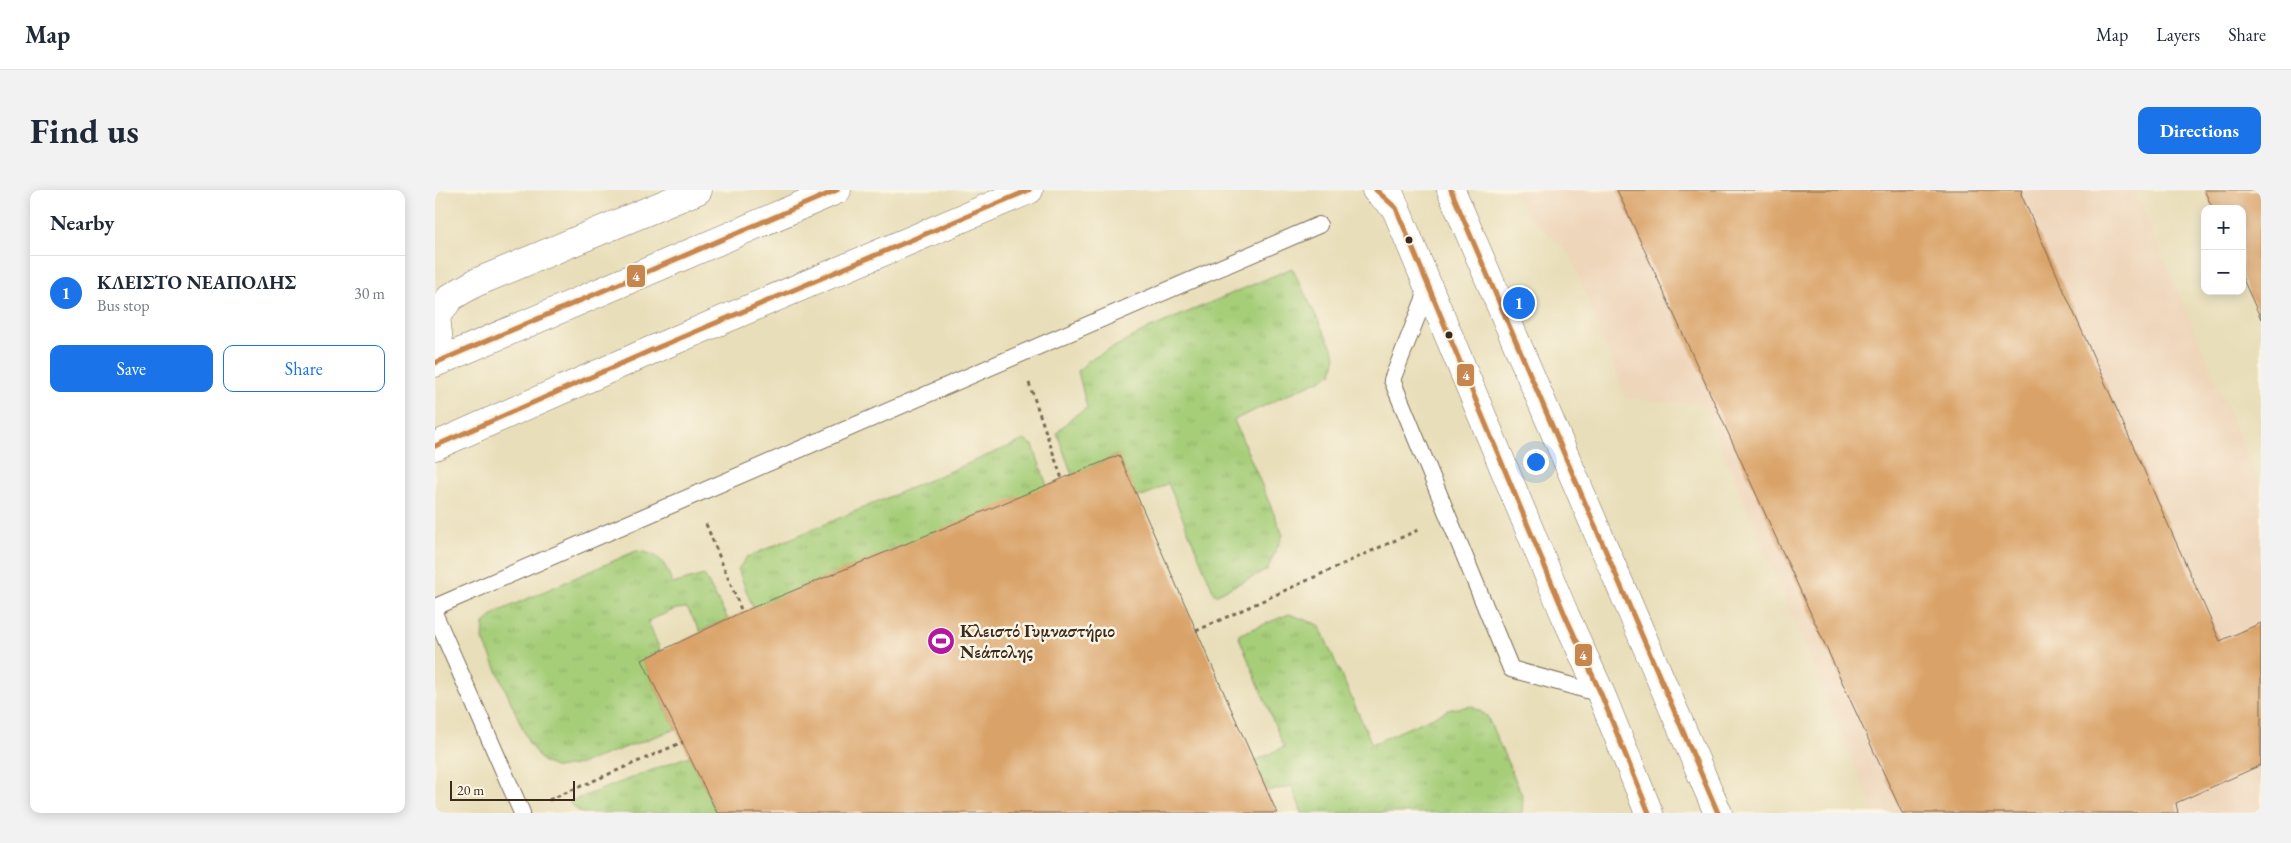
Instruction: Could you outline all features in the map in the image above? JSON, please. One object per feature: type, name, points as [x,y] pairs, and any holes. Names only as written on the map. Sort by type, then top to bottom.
[{"type":"street","points":[[698,190],[475,282],[451,298],[436,316],[438,362],[837,190]]},
{"type":"street","points":[[435,446],[652,350],[1029,190]]},
{"type":"street","points":[[1451,190],[1718,813]]},
{"type":"street","points":[[1387,196],[1565,615],[1601,694],[1649,813]]},
{"type":"lane","points":[[435,608],[1319,225]]},
{"type":"lane","points":[[1428,289],[1392,380],[1511,669],[1601,694]]},
{"type":"lane","points":[[435,615],[521,812]]},
{"type":"path","points":[[1019,354],[1061,479]]},
{"type":"path","points":[[695,495],[742,612]]},
{"type":"path","points":[[1197,631],[1448,516]]},
{"type":"path","points":[[521,812],[683,742]]},
{"type":"shaded area","points":[[1512,190],[2135,190],[2261,489],[2261,813],[1875,813],[1703,405],[1626,398],[1570,254],[1532,220]]},
{"type":"green space","points":[[1292,268],[1336,356],[1332,374],[1234,420],[1283,535],[1267,570],[1215,595],[1168,483],[1145,496],[1137,497],[1118,455],[1072,475],[1057,433],[1071,418],[1087,408],[1078,371],[1088,361],[1148,329]]},
{"type":"green space","points":[[1024,440],[1033,445],[1047,486],[753,608],[738,569],[747,557]]},
{"type":"green space","points":[[636,551],[651,554],[661,560],[672,584],[704,575],[728,619],[700,631],[687,608],[676,609],[648,621],[660,650],[642,660],[676,729],[580,764],[557,768],[543,762],[530,745],[483,639],[484,623],[497,612]]},
{"type":"green space","points":[[1289,614],[1319,625],[1372,744],[1451,709],[1473,706],[1487,716],[1523,797],[1522,813],[1302,813],[1292,786],[1268,791],[1254,761],[1284,747],[1238,635]]},
{"type":"green space","points":[[689,756],[717,813],[581,813],[569,802]]},
{"type":"building","points":[[1617,190],[2022,190],[2021,194],[2220,641],[2261,623],[2261,765],[2176,803],[2178,813],[1902,813]]},
{"type":"building","points":[[2204,190],[2261,190],[2261,319],[2246,286],[2246,205],[2211,205]]},
{"type":"building","name":"Κλειστό Γυμναστήριο Νεάπολης","points":[[1119,455],[1277,813],[717,813],[642,660],[742,612]]},
{"type":"transit line","name":"4","points":[[435,363],[837,190]]},
{"type":"transit line","name":"4","points":[[435,446],[652,350],[1029,190]]},
{"type":"transit line","name":"4","points":[[1376,190],[1396,208],[1565,615],[1601,694],[1649,813]]},
{"type":"transit line","name":"4","points":[[1451,190],[1718,813]]},
{"type":"place","name":"ΚΛΕΙΣΤΟ ΝΕΑΠΟΛΗΣ","points":[[1519,303]]},
{"type":"place","name":"Κλειστό Γυμναστήριο Νεάπολης","points":[[941,641]]}]
